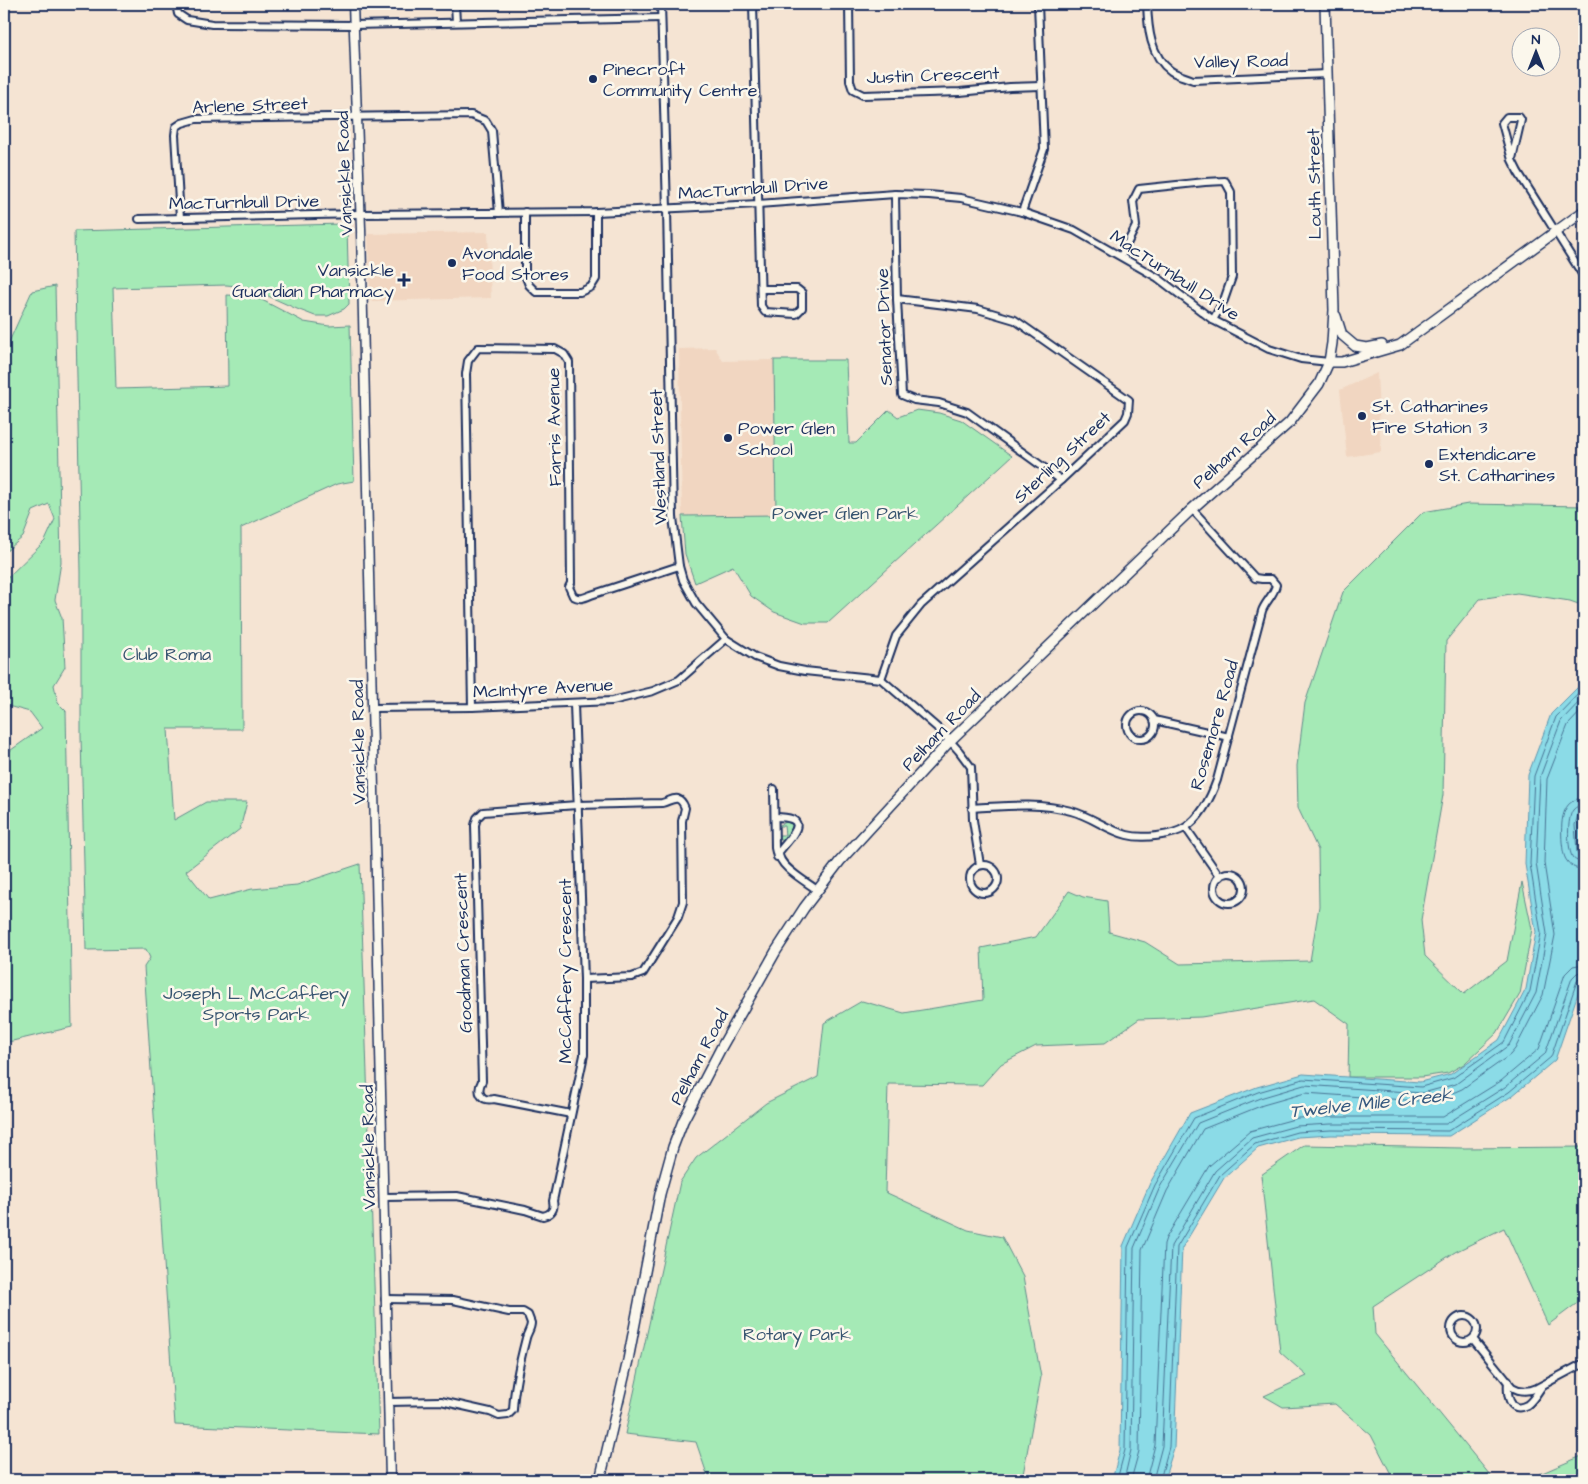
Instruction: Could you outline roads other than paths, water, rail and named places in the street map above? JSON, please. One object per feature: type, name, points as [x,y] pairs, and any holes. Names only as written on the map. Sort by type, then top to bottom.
[{"type":"main road","name":"Louth Street","points":[[1325,4],[1334,310],[1329,362]]},
{"type":"main road","points":[[1329,362],[1342,362],[1400,345],[1584,211]]},
{"type":"main road","points":[[1334,310],[1342,335],[1355,346],[1367,348],[1383,344],[1400,345]]},
{"type":"main road","name":"Pelham Road","points":[[600,1480],[626,1370],[660,1194],[672,1146],[721,1048],[776,951],[817,890],[840,861],[950,741],[1192,509],[1290,422],[1319,384],[1329,362]]},
{"type":"street","points":[[176,4],[178,14],[188,20],[212,24],[354,25],[661,18]]},
{"type":"street","name":"Vansickle Road","points":[[353,4],[358,117],[390,1480]]},
{"type":"street","points":[[455,4],[456,22]]},
{"type":"street","name":"Westland Street","points":[[661,4],[673,517],[679,566],[683,580],[696,603],[726,639],[755,657],[779,666],[805,671],[881,679]]},
{"type":"street","points":[[753,4],[761,306],[765,312],[796,314],[802,308],[802,293],[797,288],[761,289]]},
{"type":"street","name":"Justin Crescent","points":[[849,4],[850,81],[853,90],[864,95],[960,92],[1041,86]]},
{"type":"street","points":[[1022,212],[1044,149],[1038,4]]},
{"type":"street","name":"Valley Road","points":[[1147,4],[1148,23],[1154,50],[1172,72],[1193,80],[1328,74]]},
{"type":"street","points":[[358,117],[471,115],[486,121],[492,131],[499,212]]},
{"type":"street","points":[[1512,159],[1521,120],[1519,117],[1513,116],[1507,117],[1502,123],[1512,159],[1518,172],[1584,277]]},
{"type":"street","name":"Arlene Street","points":[[180,218],[175,135],[176,127],[182,123],[196,119],[358,117]]},
{"type":"street","points":[[1121,256],[1136,226],[1133,201],[1139,189],[1225,181],[1231,192],[1232,277],[1224,300],[1213,320]]},
{"type":"street","name":"MacTurnbull Drive","points":[[139,220],[360,214],[596,212],[758,204],[895,194],[961,198],[1022,212],[1074,230],[1158,278],[1213,320],[1268,349],[1301,359],[1329,362]]},
{"type":"street","name":"Senator Drive","points":[[895,194],[897,299],[902,395],[914,400],[939,402],[966,412],[1061,480]]},
{"type":"street","points":[[524,212],[526,276],[529,285],[536,292],[580,292],[591,287],[596,279],[596,212]]},
{"type":"street","name":"Sterling Street","points":[[881,679],[896,636],[921,606],[1125,420],[1128,413],[1129,400],[1015,320],[978,309],[897,299]]},
{"type":"street","name":"Farris Avenue","points":[[472,707],[466,374],[468,361],[478,348],[555,349],[564,354],[569,362],[572,583],[570,587],[573,596],[579,599],[585,598],[679,566]]},
{"type":"street","name":"Rosemore Road","points":[[1186,828],[1212,794],[1264,604],[1275,590],[1276,585],[1271,578],[1255,578],[1192,509]]},
{"type":"street","name":"McIntyre Avenue","points":[[372,708],[612,702],[653,691],[679,680],[726,639]]},
{"type":"street","points":[[881,679],[941,731],[971,767],[972,808],[980,865]]},
{"type":"street","name":"McCaffery Crescent","points":[[384,1197],[457,1196],[525,1210],[539,1216],[551,1213],[554,1208],[553,1202],[584,1055],[584,979],[574,704]]},
{"type":"street","points":[[1154,720],[1154,729],[1149,736],[1140,738],[1132,735],[1129,731],[1129,718],[1136,712],[1144,712],[1148,713],[1154,720],[1229,737]]},
{"type":"street","points":[[774,789],[777,858],[782,864],[817,890]]},
{"type":"street","points":[[577,805],[662,803],[674,798],[683,802],[685,808],[682,822],[683,902],[678,917],[643,973],[632,978],[584,979]]},
{"type":"street","points":[[972,808],[1031,804],[1049,806],[1078,813],[1116,831],[1138,837],[1157,836],[1186,828],[1220,877]]},
{"type":"street","name":"Goodman Crescent","points":[[571,1114],[494,1098],[486,1099],[482,1098],[479,1093],[482,1075],[474,844],[475,825],[477,818],[483,812],[577,805]]},
{"type":"street","points":[[775,817],[788,818],[796,824],[796,832],[779,852],[782,864]]},
{"type":"street","points":[[980,865],[994,868],[998,877],[997,886],[990,893],[980,893],[970,884],[972,870],[980,865]]},
{"type":"street","points":[[1233,874],[1241,880],[1243,893],[1238,900],[1225,902],[1217,897],[1215,884],[1220,877],[1233,874]]},
{"type":"street","points":[[385,1299],[453,1300],[509,1312],[523,1312],[528,1315],[531,1323],[520,1365],[513,1400],[513,1410],[508,1415],[499,1416],[490,1412],[441,1401],[388,1402]]},
{"type":"street","points":[[1467,1316],[1474,1321],[1477,1333],[1473,1339],[1464,1342],[1456,1340],[1451,1326],[1455,1319],[1467,1316]]},
{"type":"street","points":[[1473,1339],[1514,1388],[1524,1391],[1533,1390],[1584,1363]]},
{"type":"street","points":[[1508,1381],[1508,1398],[1512,1404],[1518,1407],[1528,1404],[1547,1382]]},
{"type":"water","name":"Twelve Mile Creek","points":[[1584,681],[1584,807],[1580,825],[1584,887],[1584,976],[1555,1060],[1512,1096],[1449,1136],[1331,1135],[1298,1137],[1258,1148],[1224,1178],[1182,1248],[1174,1448],[1164,1480],[1112,1480],[1120,1450],[1123,1246],[1150,1183],[1190,1113],[1257,1087],[1303,1074],[1420,1082],[1451,1074],[1499,1040],[1526,989],[1536,932],[1525,864],[1528,775],[1551,714]]},
{"type":"place","name":"Pinecroft Community Centre","points":[[593,79]]},
{"type":"place","name":"Avondale Food Stores","points":[[452,263]]},
{"type":"place","name":"Vansickle Guardian Pharmacy","points":[[404,280]]},
{"type":"place","name":"St. Catharines Fire Station 3","points":[[1362,416]]},
{"type":"place","name":"Power Glen School","points":[[728,438]]},
{"type":"place","name":"Extendicare St. Catharines","points":[[1429,464]]},
{"type":"park label","name":"Power Glen Park","points":[[845,513]]},
{"type":"park label","name":"Club Roma","points":[[167,654]]},
{"type":"park label","name":"Joseph L. McCaffery Sports Park","points":[[256,1003]]},
{"type":"park label","name":"Rotary Park","points":[[797,1334]]}]
